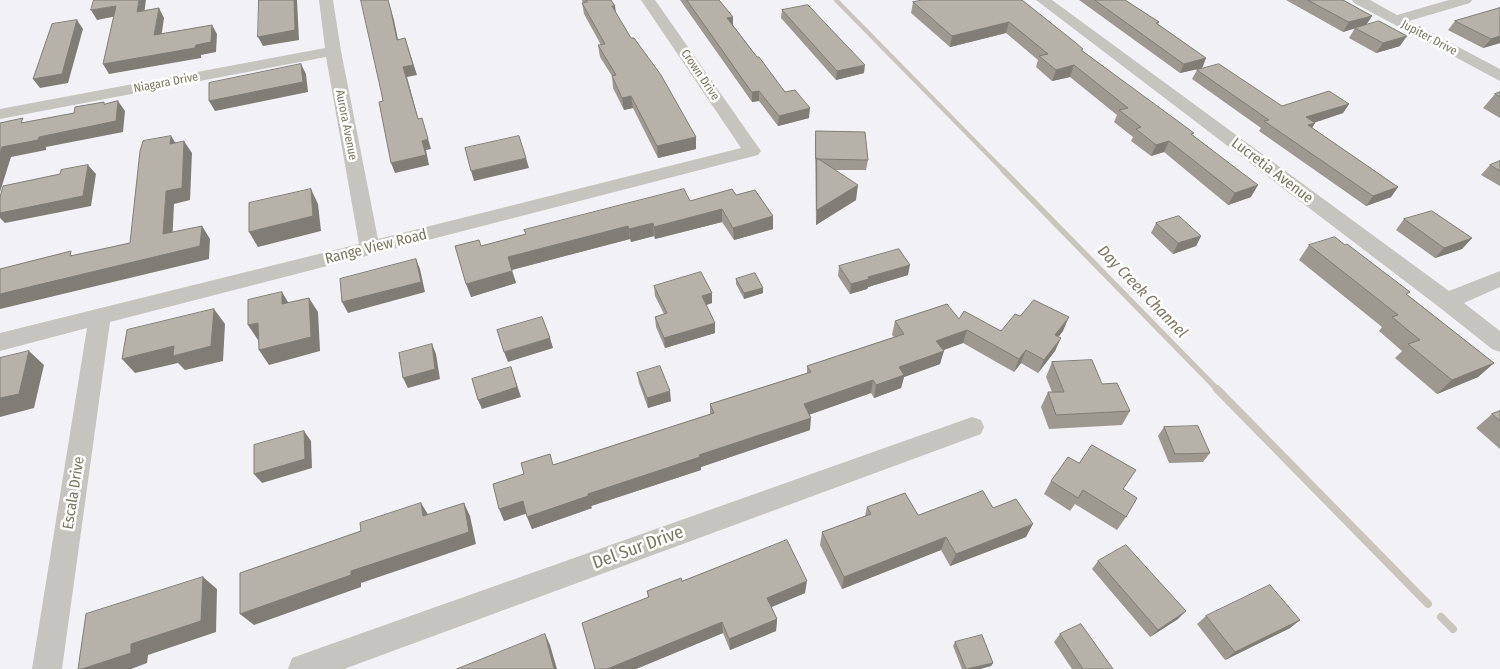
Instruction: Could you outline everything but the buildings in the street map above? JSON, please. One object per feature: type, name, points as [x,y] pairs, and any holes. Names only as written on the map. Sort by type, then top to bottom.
[{"type":"street","name":"Aurora Avenue","points":[[326,0],[332,52],[370,249]]},
{"type":"street","name":"Crown Drive","points":[[648,0],[752,151]]},
{"type":"street","name":"Lucretia Avenue","points":[[1043,0],[1447,301],[1500,343]]},
{"type":"street","name":"Jupiter Drive","points":[[1359,0],[1500,76]]},
{"type":"street","points":[[1395,20],[1464,0]]},
{"type":"street","name":"Niagara Drive","points":[[0,114],[332,52]]},
{"type":"street","name":"Range View Road","points":[[0,342],[752,151]]},
{"type":"street","points":[[1447,301],[1500,279]]},
{"type":"street","name":"Escala Drive","points":[[47,669],[100,318]]},
{"type":"street","name":"Del Sur Drive","points":[[303,669],[972,427]]},
{"type":"waterway","name":"Day Creek Channel","points":[[836,0],[1004,171]]},
{"type":"waterway","name":"Day Creek Channel","points":[[1003,170],[1218,390]]},
{"type":"waterway","name":"Day Creek Channel","points":[[1217,389],[1428,604]]},
{"type":"waterway","name":"Day Creek Channel","points":[[1441,617],[1453,629]]}]
